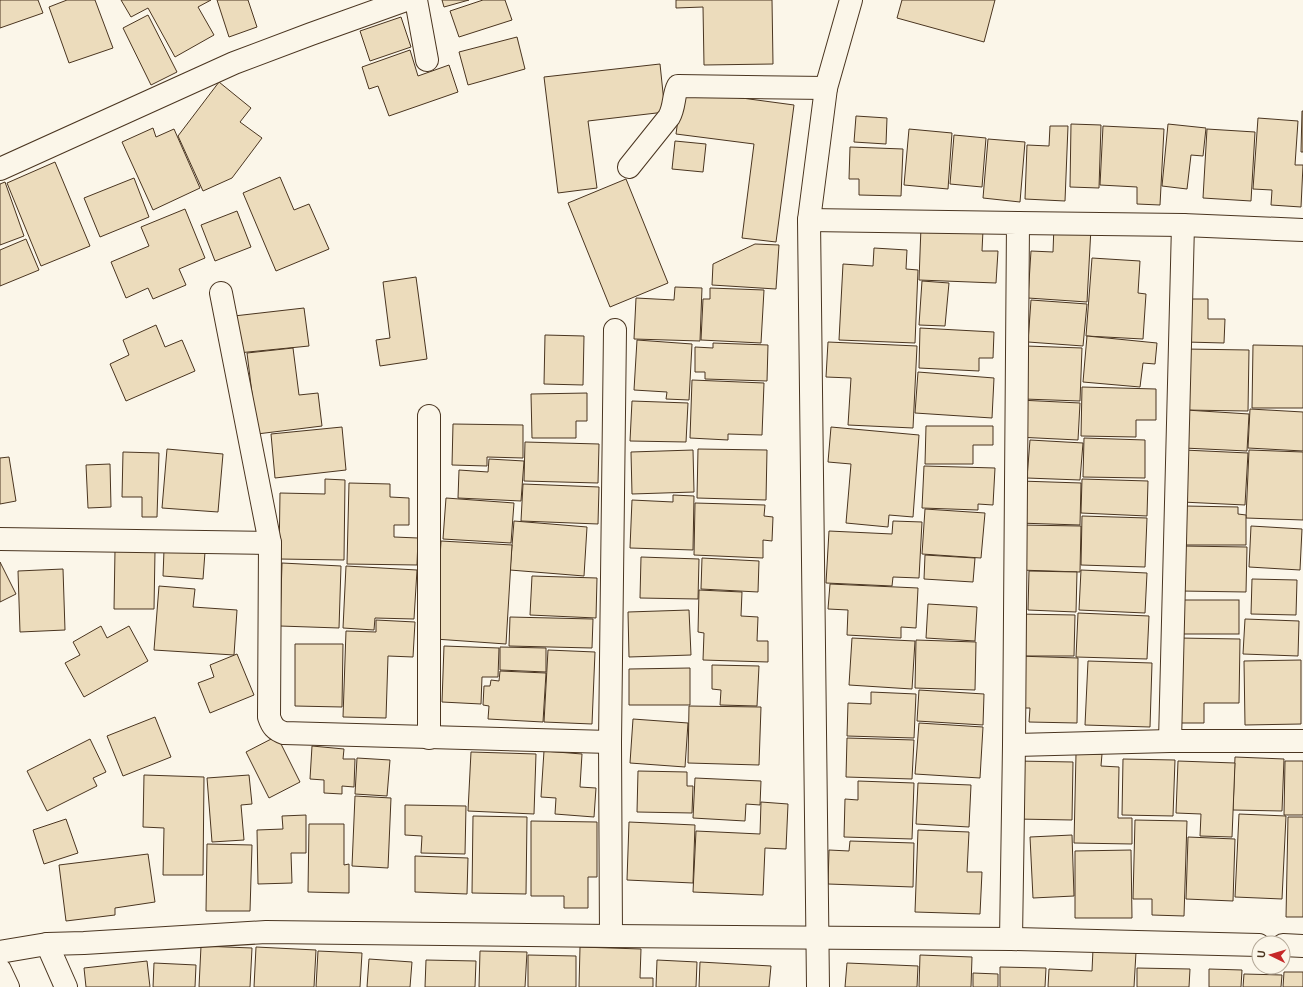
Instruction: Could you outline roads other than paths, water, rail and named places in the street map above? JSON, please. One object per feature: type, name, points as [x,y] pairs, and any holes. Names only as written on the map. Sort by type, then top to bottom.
[{"type":"street","points":[[0,169],[234,63],[406,0]]},
{"type":"street","points":[[416,0],[427,60]]},
{"type":"street","points":[[818,987],[809,220],[826,88],[851,0]]},
{"type":"street","points":[[629,168],[670,116],[678,86],[826,88]]},
{"type":"street","points":[[809,220],[1183,225],[1303,230]]},
{"type":"street","points":[[1011,938],[1018,223]]},
{"type":"street","points":[[1170,741],[1183,225]]},
{"type":"street","points":[[221,293],[270,543],[268,717],[276,730],[284,733],[610,742]]},
{"type":"street","points":[[611,936],[610,742],[615,330]]},
{"type":"street","points":[[429,416],[429,738]]},
{"type":"street","points":[[0,539],[270,543]]},
{"type":"street","points":[[1014,745],[1170,741],[1303,741]]},
{"type":"street","points":[[0,952],[47,944],[92,943],[266,932],[611,936],[1011,938],[1251,944]]},
{"type":"street","points":[[47,944],[66,987]]},
{"type":"street","points":[[1291,945],[1303,946]]},
{"type":"street","points":[[0,970],[8,987]]}]
